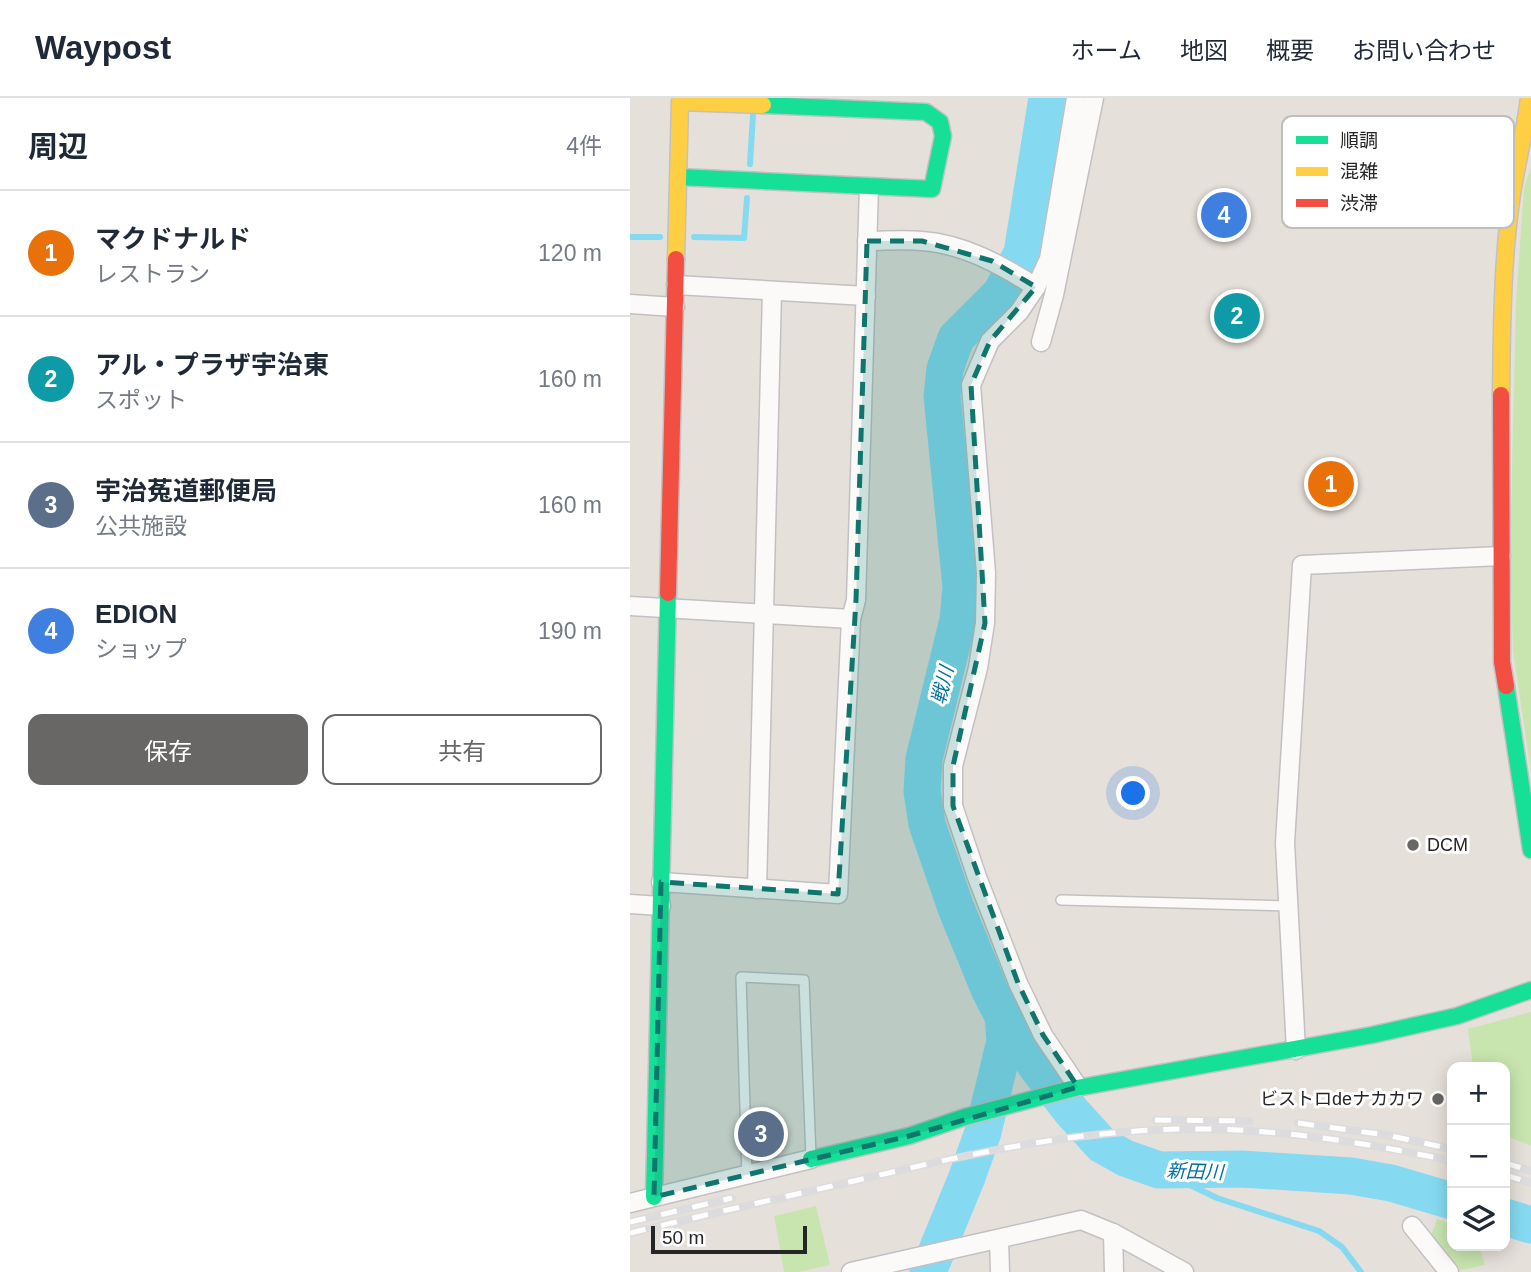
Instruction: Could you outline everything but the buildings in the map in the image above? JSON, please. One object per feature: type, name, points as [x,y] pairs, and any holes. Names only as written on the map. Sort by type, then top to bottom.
[{"type":"street","points":[[1075,1088],[1043,1035],[1018,983],[977,877],[953,806],[953,766],[978,668],[985,623],[986,573],[971,385],[990,341],[1019,312],[1032,284],[1049,259],[1076,98]]},
{"type":"street","points":[[1041,342],[1054,295],[1094,98]]},
{"type":"street","points":[[1514,185],[1528,98]]},
{"type":"street","points":[[654,1197],[680,102],[926,113],[940,121],[943,136],[932,189],[679,177]]},
{"type":"street","points":[[661,882],[838,894],[851,620],[856,600],[869,187]]},
{"type":"street","points":[[1509,228],[1503,306],[1500,426],[1502,662],[1531,850]]},
{"type":"street","points":[[867,241],[922,241],[960,248],[1000,265],[1032,284]]},
{"type":"street","points":[[676,285],[866,296]]},
{"type":"street","points":[[757,889],[772,290]]},
{"type":"street","points":[[630,304],[675,307]]},
{"type":"street","points":[[1296,1050],[1285,843],[1302,565],[1501,556]]},
{"type":"street","points":[[630,606],[851,620]]},
{"type":"street","points":[[630,904],[661,906]]},
{"type":"street","points":[[630,1203],[909,1136],[1006,1105],[1075,1088],[1296,1050],[1457,1016],[1531,990]]},
{"type":"street","points":[[851,1272],[1081,1220],[1113,1233],[1184,1272]]},
{"type":"street","points":[[1412,1226],[1449,1272]]},
{"type":"street","points":[[1113,1233],[1114,1272]]},
{"type":"street","points":[[999,1238],[1000,1272]]},
{"type":"lane","points":[[1061,900],[1288,906]]},
{"type":"lane","points":[[747,1175],[741,977],[804,980],[811,1159]]},
{"type":"highlighted area","points":[[867,241],[922,241],[992,261],[1036,287],[990,341],[971,385],[985,623],[953,766],[953,806],[1018,983],[1043,1035],[1078,1087],[909,1136],[654,1197],[661,882],[838,894],[856,600]]},
{"type":"green space","points":[[1531,167],[1531,772],[1513,651],[1510,550],[1516,301],[1524,188]]},
{"type":"green space","points":[[1531,1012],[1531,1146],[1510,1137],[1510,1062],[1472,1062],[1468,1029]]},
{"type":"green space","points":[[816,1206],[830,1265],[798,1272],[784,1272],[774,1216]]},
{"type":"green space","points":[[1437,1219],[1447,1222],[1447,1251],[1481,1251],[1485,1265],[1461,1270],[1431,1236]]},
{"type":"waterway","name":"戦川","points":[[928,1272],[983,1132],[1005,1041],[1003,1016],[956,908],[927,824],[922,791],[924,759],[958,620],[961,587],[942,396],[945,369],[956,338],[1001,293],[1022,253],[1047,98]]},
{"type":"waterway","points":[[750,164],[753,115]]},
{"type":"waterway","points":[[694,237],[744,238],[747,198]]},
{"type":"waterway","points":[[630,237],[660,237]]},
{"type":"waterway","name":"新田川","points":[[1003,1016],[1036,1066],[1072,1112],[1102,1145],[1125,1158],[1159,1170],[1242,1169],[1351,1176],[1391,1183],[1447,1200]]},
{"type":"waterway","points":[[1159,1170],[1217,1198],[1319,1231],[1342,1247],[1361,1272]]},
{"type":"waterway","name":"新田川","points":[[1510,1219],[1531,1225]]},
{"type":"railway","points":[[1155,1120],[1249,1121]]},
{"type":"railway","points":[[1298,1123],[1386,1135],[1447,1148]]},
{"type":"railway","points":[[630,1233],[968,1155],[1103,1134],[1177,1129],[1256,1131],[1335,1140],[1447,1160]]},
{"type":"railway","points":[[1510,1165],[1531,1171]]},
{"type":"railway","points":[[1510,1177],[1531,1183]]},
{"type":"railway","points":[[630,1222],[732,1198]]},
{"type":"traffic: fast","points":[[679,177],[932,189],[943,136],[940,122],[926,112],[763,105]]},
{"type":"traffic: fast","points":[[654,1197],[668,593]]},
{"type":"traffic: fast","points":[[1506,686],[1531,850]]},
{"type":"traffic: fast","points":[[811,1159],[909,1136],[965,1117],[1071,1089],[1372,1035],[1457,1016],[1531,990]]},
{"type":"traffic: slow","points":[[1514,183],[1529,98]]},
{"type":"traffic: slow","points":[[676,259],[680,102],[763,105]]},
{"type":"traffic: slow","points":[[1501,395],[1503,294],[1508,228]]},
{"type":"traffic: jam","points":[[668,593],[676,259]]},
{"type":"traffic: jam","points":[[1501,395],[1502,662],[1506,686]]},
{"type":"place","name":"EDION","points":[[1224,215]]},
{"type":"place","name":"アル・プラザ宇治東","points":[[1237,316]]},
{"type":"place","name":"マクドナルド","points":[[1331,484]]},
{"type":"place","name":"DCM","points":[[1413,845]]},
{"type":"place","name":"ビストロdeナカカワ","points":[[1438,1099]]},
{"type":"place","name":"宇治菟道郵便局","points":[[761,1134]]}]
